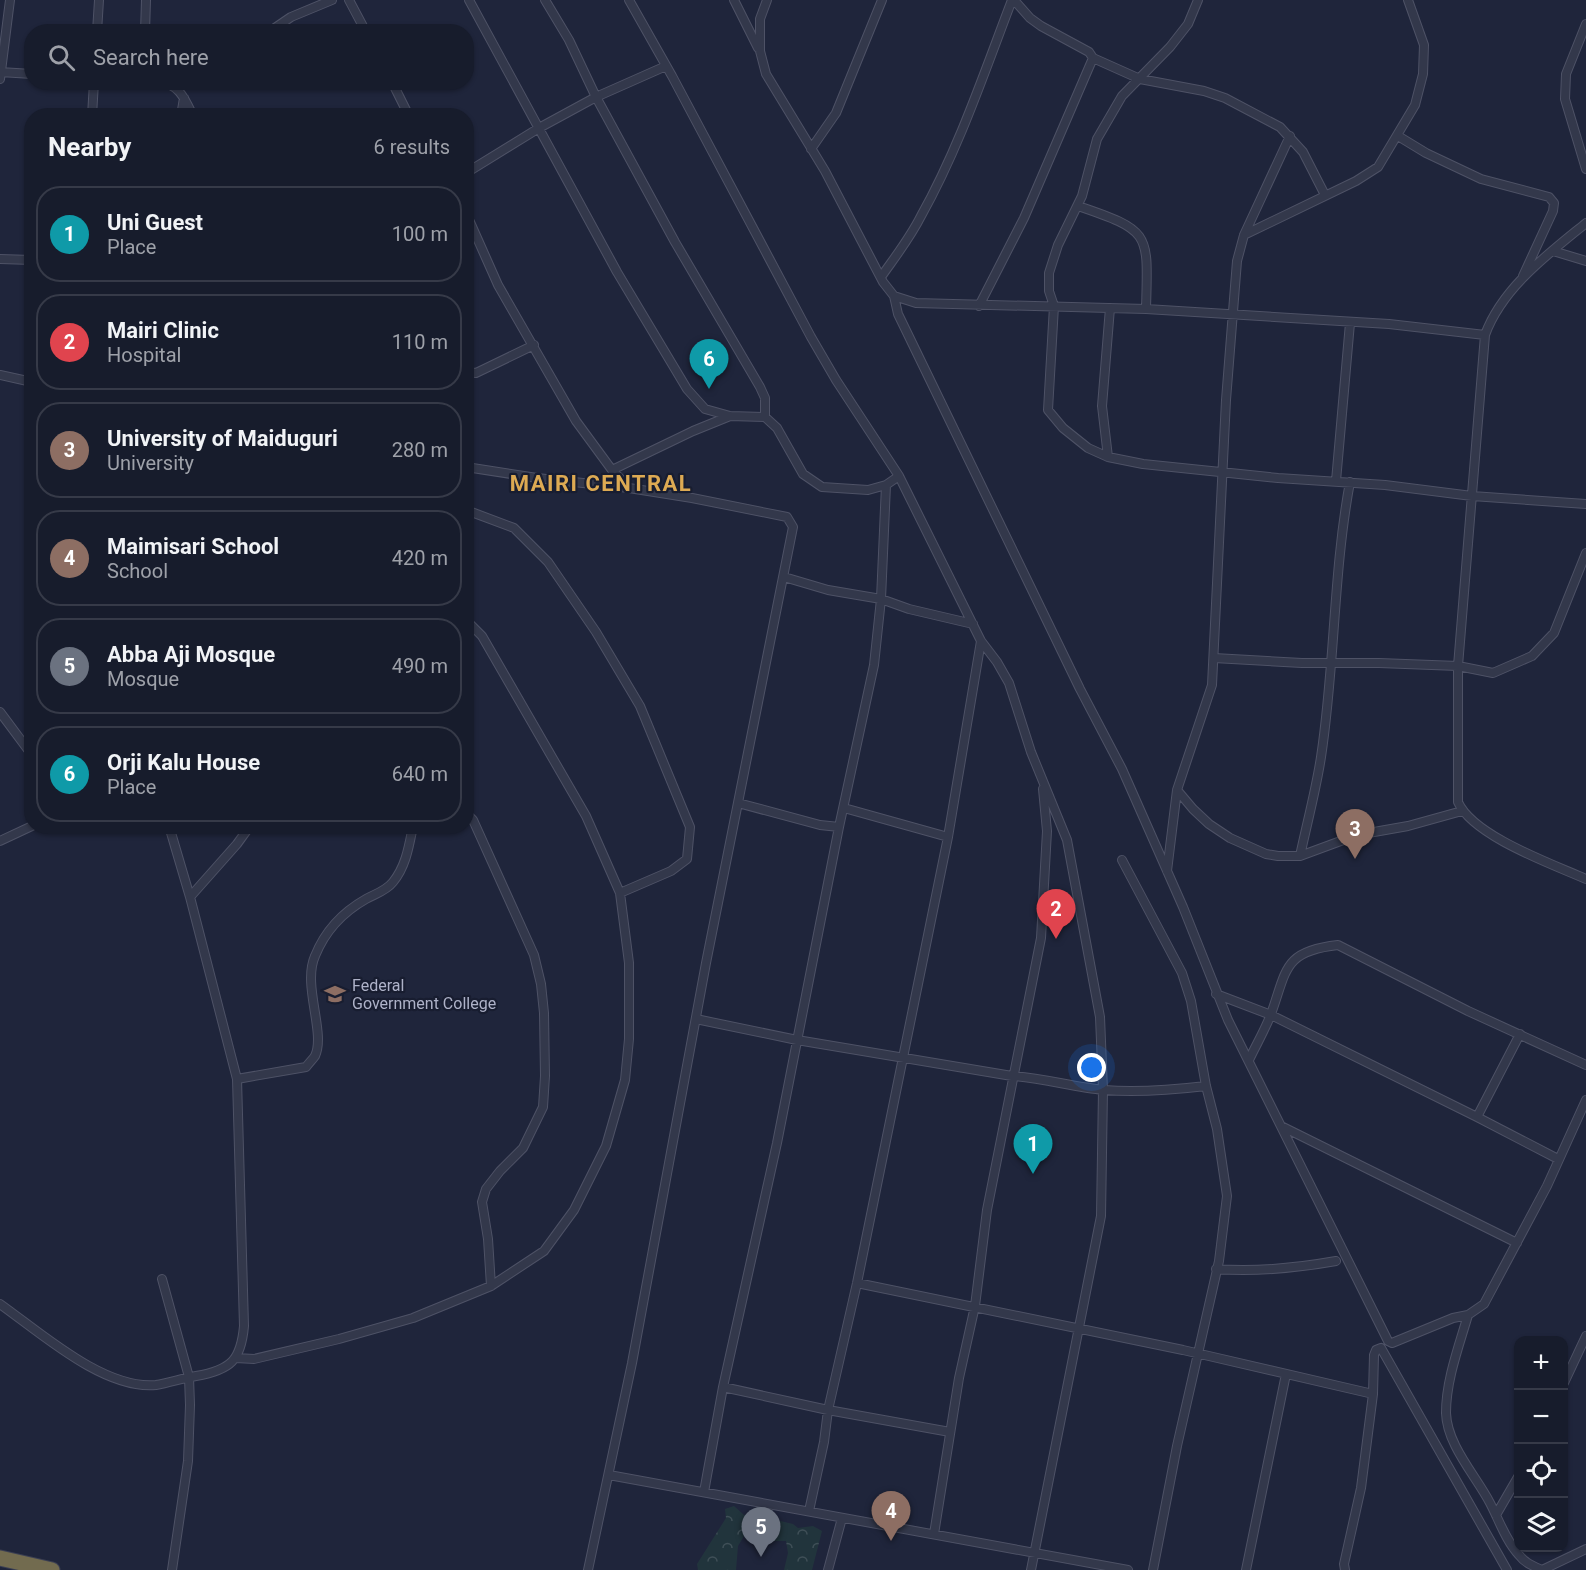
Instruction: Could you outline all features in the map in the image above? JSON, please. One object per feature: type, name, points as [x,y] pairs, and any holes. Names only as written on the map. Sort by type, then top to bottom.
[{"type":"highway","points":[[0,1558],[52,1570]]},
{"type":"street","points":[[10,0],[0,74],[24,74]]},
{"type":"street","points":[[98,24],[99,0]]},
{"type":"street","points":[[146,24],[147,0]]},
{"type":"street","points":[[282,24],[332,0]]},
{"type":"street","points":[[349,0],[362,24]]},
{"type":"street","points":[[469,0],[617,272],[687,389],[705,409],[730,416],[765,417],[777,428],[803,474],[822,487],[868,490],[886,485],[899,476]]},
{"type":"street","points":[[545,0],[569,40],[596,97],[675,242],[760,387],[765,398],[765,417]]},
{"type":"street","points":[[629,0],[778,271],[811,337],[836,380],[899,476],[981,641],[1009,683],[1031,752],[1067,840],[1100,1017],[1103,1090],[1101,1216],[1031,1570]]},
{"type":"street","points":[[734,0],[760,51],[766,74],[825,171],[880,277],[894,296],[898,314],[1080,689],[1122,769],[1193,931],[1216,994],[1388,1341],[1392,1343],[1453,1318],[1468,1315],[1484,1304],[1547,1186],[1586,1100]]},
{"type":"street","points":[[760,51],[760,19],[767,0]]},
{"type":"street","points":[[811,149],[836,113],[882,0]]},
{"type":"street","points":[[880,277],[922,215],[963,130],[1013,0],[1030,18],[1089,52],[1094,58],[1140,79],[1204,91],[1225,98],[1280,127],[1303,152],[1325,195]]},
{"type":"street","points":[[1198,0],[1188,24],[1122,96],[1097,139],[1078,206],[1058,245],[1049,273],[1049,291],[1054,306],[1048,410],[1063,428],[1088,448],[1108,457],[1143,464],[1350,482],[1472,496],[1586,504]]},
{"type":"street","points":[[1244,235],[1356,181],[1378,167],[1415,105],[1423,74],[1424,45],[1408,0]]},
{"type":"street","points":[[1586,24],[1566,74],[1565,99],[1586,169]]},
{"type":"street","points":[[980,306],[1024,218],[1094,58]]},
{"type":"street","points":[[474,168],[539,128],[596,97],[666,66]]},
{"type":"street","points":[[92,108],[94,90]]},
{"type":"street","points":[[179,90],[189,108]]},
{"type":"street","points":[[396,90],[405,108]]},
{"type":"street","points":[[182,108],[184,97]]},
{"type":"street","points":[[1167,872],[1177,789],[1198,721],[1209,697],[1214,658],[1222,472],[1236,261],[1244,235],[1290,136]]},
{"type":"street","points":[[1398,136],[1426,153],[1481,179],[1549,198],[1554,203],[1553,211],[1522,279]]},
{"type":"street","points":[[1078,206],[1114,218],[1135,230],[1145,244],[1148,256],[1146,309]]},
{"type":"street","points":[[1586,223],[1522,279],[1496,310],[1485,335],[1458,666],[1458,802],[1462,811],[1496,838],[1586,879]]},
{"type":"street","points":[[474,231],[498,285],[576,421],[628,488]]},
{"type":"street","points":[[1553,251],[1586,261]]},
{"type":"street","points":[[0,259],[24,260]]},
{"type":"street","points":[[894,296],[916,303],[1146,309],[1389,324],[1485,335]]},
{"type":"street","points":[[1108,457],[1102,406],[1110,308]]},
{"type":"street","points":[[1336,481],[1350,323]]},
{"type":"street","points":[[474,373],[534,345]]},
{"type":"street","points":[[0,375],[24,380]]},
{"type":"street","points":[[612,470],[730,416]]},
{"type":"street","points":[[474,469],[693,498],[787,517],[793,526],[696,1019],[632,1363],[588,1570]]},
{"type":"street","points":[[1300,856],[1321,756],[1342,525],[1350,482]]},
{"type":"street","points":[[704,1492],[723,1387],[777,1143],[839,827],[874,665],[881,599],[886,485]]},
{"type":"street","points":[[474,513],[514,528],[548,562],[596,632],[640,706],[690,827],[687,859],[671,871],[620,893]]},
{"type":"street","points":[[1214,658],[1458,666],[1493,673],[1532,656],[1554,633],[1586,553]]},
{"type":"street","points":[[784,577],[828,590],[881,599],[909,609],[973,624]]},
{"type":"street","points":[[236,1358],[254,1359],[339,1339],[413,1318],[491,1286],[544,1251],[573,1210],[606,1146],[625,1080],[629,1039],[629,963],[620,893],[586,816],[482,636],[474,628]]},
{"type":"street","points":[[808,1511],[948,837],[981,641]]},
{"type":"street","points":[[0,712],[24,744]]},
{"type":"street","points":[[934,1534],[950,1432],[975,1306],[987,1209],[1041,938],[1047,831],[1042,780]]},
{"type":"street","points":[[1177,789],[1209,824],[1230,838],[1266,854],[1278,856],[1300,856],[1357,835],[1408,826],[1462,811]]},
{"type":"street","points":[[738,802],[820,825],[839,827]]},
{"type":"street","points":[[844,808],[948,837]]},
{"type":"street","points":[[474,822],[534,955],[541,984],[544,1013],[546,1076],[543,1107],[523,1148],[486,1189],[482,1202],[488,1239],[491,1286]]},
{"type":"street","points":[[0,841],[24,830]]},
{"type":"street","points":[[0,1304],[100,1373],[122,1382],[156,1385],[211,1373],[236,1358],[242,1346],[244,1326],[237,1079],[171,834]]},
{"type":"street","points":[[190,897],[244,834]]},
{"type":"street","points":[[237,1079],[306,1067],[315,1054],[317,1037],[310,974],[313,959],[331,928],[349,909],[384,890],[394,881],[406,860],[411,834]]},
{"type":"street","points":[[1122,860],[1182,973],[1191,1001],[1227,1196],[1216,1269],[1177,1446],[1153,1570]]},
{"type":"street","points":[[1249,1060],[1271,1015],[1282,977],[1293,962],[1316,948],[1338,945],[1586,1065]]},
{"type":"street","points":[[1216,994],[1271,1015],[1477,1116],[1558,1159]]},
{"type":"street","points":[[696,1019],[797,1040],[1103,1090],[1158,1092],[1206,1086]]},
{"type":"street","points":[[1477,1116],[1520,1034]]},
{"type":"street","points":[[1281,1126],[1517,1243]]},
{"type":"street","points":[[1216,1269],[1242,1271],[1303,1267],[1336,1261]]},
{"type":"street","points":[[162,1279],[189,1377],[190,1405],[188,1461],[172,1570]]},
{"type":"street","points":[[857,1283],[975,1306],[1373,1394]]},
{"type":"street","points":[[1468,1315],[1453,1366],[1446,1412],[1447,1424],[1464,1462],[1518,1555],[1530,1565],[1542,1570],[1586,1549]]},
{"type":"street","points":[[1568,1373],[1586,1336]]},
{"type":"street","points":[[1345,1570],[1361,1488],[1373,1394],[1374,1355],[1376,1350],[1381,1348],[1507,1570]]},
{"type":"street","points":[[1246,1570],[1287,1374]]},
{"type":"street","points":[[723,1387],[828,1410],[950,1432]]},
{"type":"street","points":[[609,1475],[1128,1570]]},
{"type":"street","points":[[1496,1515],[1514,1484]]},
{"type":"street","points":[[828,1570],[842,1518]]},
{"type":"green space","points":[[734,1506],[744,1515],[759,1511],[769,1513],[776,1520],[793,1524],[798,1528],[813,1526],[822,1531],[812,1570],[784,1570],[788,1553],[786,1541],[764,1541],[744,1536],[738,1546],[736,1570],[698,1570],[697,1564],[726,1518],[725,1509]]},
{"type":"place","name":"Orji Kalu House","points":[[709,389]]},
{"type":"place","name":"University of Maiduguri","points":[[1355,859]]},
{"type":"place","name":"Mairi Clinic","points":[[1056,939]]},
{"type":"place","name":"Federal Government College","points":[[335,994]]},
{"type":"place","name":"Uni Guest","points":[[1033,1174]]},
{"type":"place","name":"Maimisari School","points":[[891,1541]]},
{"type":"place","name":"Abba Aji Mosque","points":[[761,1557]]},
{"type":"district","name":"MAIRI CENTRAL","points":[[601,483]]}]
